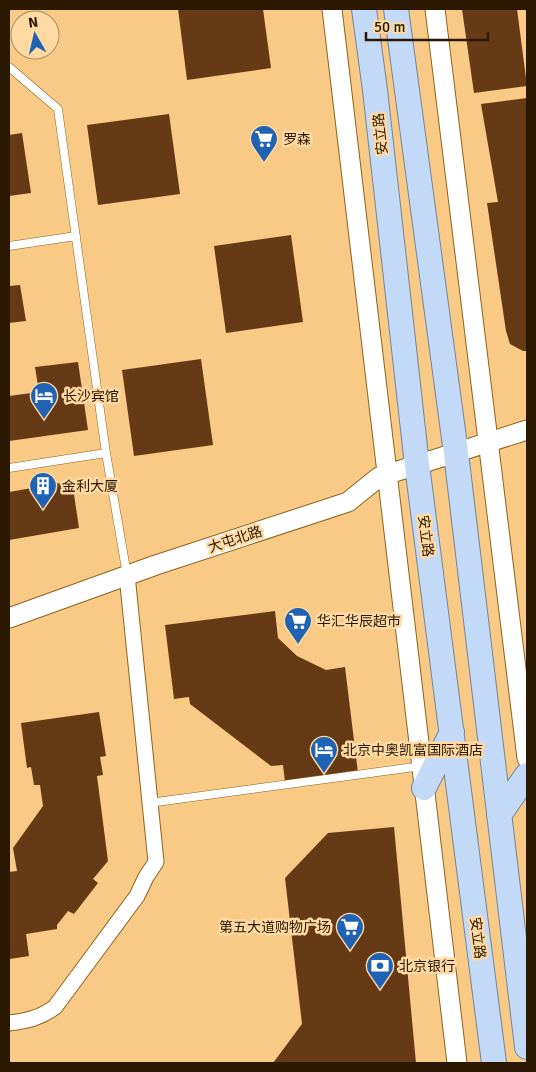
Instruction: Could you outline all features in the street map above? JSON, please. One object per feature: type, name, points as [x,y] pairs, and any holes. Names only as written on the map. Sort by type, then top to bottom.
[{"type":"main road","name":"安立路","points":[[364,9],[375,90],[417,465],[494,1063]]},
{"type":"main road","points":[[396,9],[456,453],[527,1047]]},
{"type":"main road","points":[[423,777],[452,732]]},
{"type":"main road","points":[[499,815],[527,775]]},
{"type":"street","points":[[332,9],[457,1063]]},
{"type":"street","points":[[435,9],[527,758]]},
{"type":"street","points":[[488,442],[527,430]]},
{"type":"street","name":"大屯北路","points":[[9,618],[126,576],[348,502],[379,477],[488,442]]},
{"type":"street","points":[[9,1023],[44,1015],[55,1007],[137,896],[156,862],[126,576]]},
{"type":"lane","points":[[9,67],[58,109],[106,453],[126,576]]},
{"type":"lane","points":[[9,246],[76,236]]},
{"type":"lane","points":[[9,468],[106,453]]},
{"type":"lane","points":[[150,803],[423,777]]},
{"type":"building","points":[[178,9],[263,9],[271,68],[187,80]]},
{"type":"building","points":[[462,9],[517,9],[527,86],[474,93]]},
{"type":"building","points":[[527,98],[527,351],[523,351],[510,344],[506,331],[487,203],[498,202],[481,104]]},
{"type":"building","points":[[169,114],[180,194],[98,205],[87,125]]},
{"type":"building","points":[[22,133],[31,193],[9,196],[9,135]]},
{"type":"building","points":[[291,235],[303,322],[226,333],[214,246]]},
{"type":"building","points":[[20,285],[26,321],[9,323],[9,286]]},
{"type":"building","points":[[201,359],[213,445],[134,456],[122,370]]},
{"type":"building","points":[[78,362],[88,430],[9,441],[9,396],[39,392],[35,367]]},
{"type":"building","name":"金利大厦","points":[[72,481],[79,528],[9,540],[9,492]]},
{"type":"building","points":[[275,611],[278,638],[297,656],[326,670],[345,667],[358,773],[285,782],[283,765],[271,766],[190,704],[189,697],[174,699],[165,625]]},
{"type":"building","points":[[99,712],[106,756],[100,757],[103,775],[97,776],[108,861],[93,879],[98,883],[74,914],[68,911],[57,925],[57,929],[26,934],[29,956],[10,959],[9,872],[17,871],[13,848],[43,806],[40,785],[34,785],[31,767],[27,768],[21,723]]},
{"type":"building","name":"第五大道购物广场","points":[[394,827],[416,1063],[273,1063],[302,1024],[285,878],[328,833]]},
{"type":"place","name":"罗森","points":[[264,163]]},
{"type":"place","name":"长沙宾馆","points":[[44,420]]},
{"type":"place","name":"金利大厦","points":[[43,510]]},
{"type":"place","name":"华汇华辰超市","points":[[298,645]]},
{"type":"place","name":"北京中奥凯富国际酒店","points":[[324,774]]},
{"type":"place","name":"第五大道购物广场","points":[[350,951]]},
{"type":"place","name":"北京银行","points":[[380,990]]}]
